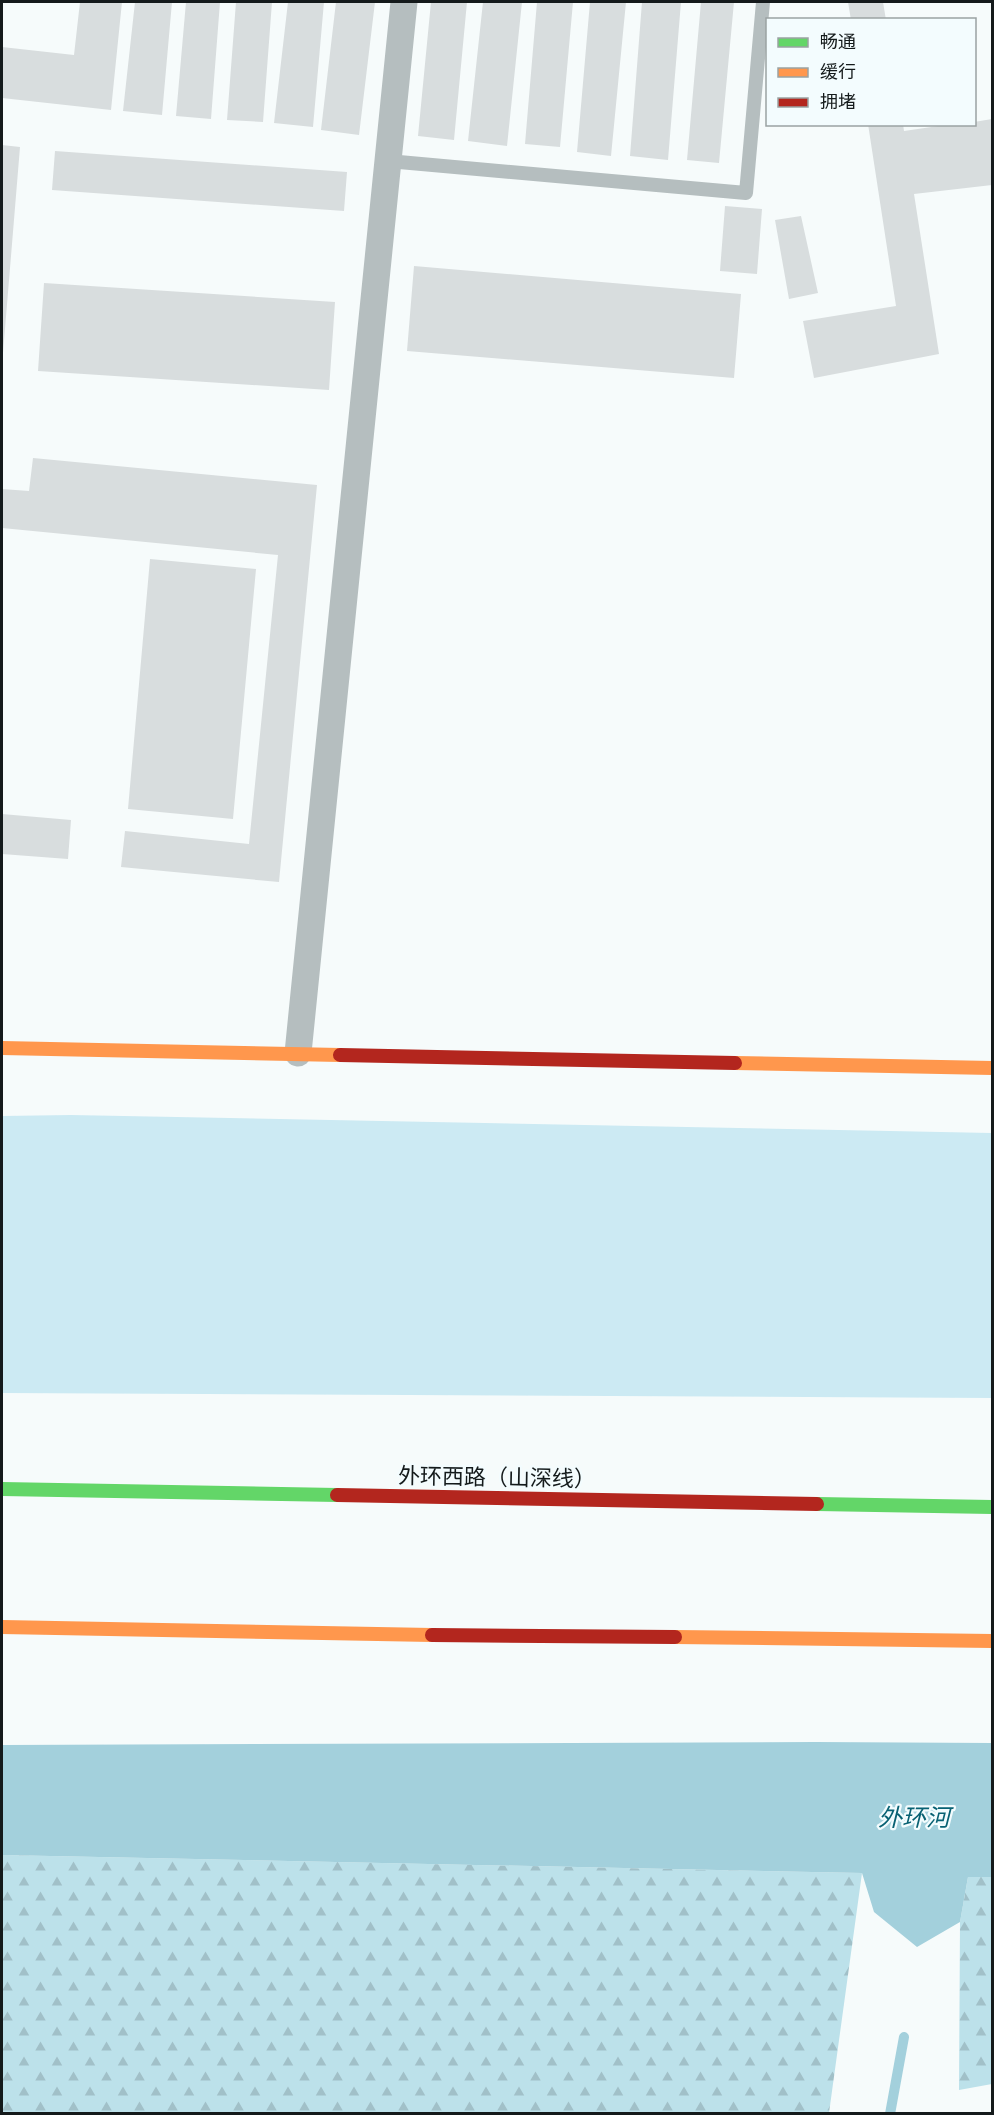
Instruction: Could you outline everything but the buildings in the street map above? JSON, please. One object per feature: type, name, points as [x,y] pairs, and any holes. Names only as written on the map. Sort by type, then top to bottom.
[{"type":"main road","points":[[2,1048],[993,1068]]},
{"type":"main road","name":"外环西路（山深线）","points":[[2,1489],[993,1507]]},
{"type":"main road","points":[[2,1628],[993,1641]]},
{"type":"street","points":[[298,1053],[404,2]]},
{"type":"lane","points":[[388,161],[746,193],[764,2]]},
{"type":"shaded area","points":[[71,1115],[992,1133],[992,1398],[2,1393],[2,1116]]},
{"type":"green space","points":[[2,1855],[862,1873],[829,2113],[2,2114]]},
{"type":"green space","points":[[968,1877],[992,1877],[992,2084],[959,2090],[960,1922]]},
{"type":"water","name":"外环河","points":[[992,1743],[992,1877],[968,1877],[960,1922],[917,1947],[874,1912],[862,1873],[2,1855],[2,1745]]},
{"type":"waterway","points":[[890,2114],[904,2037]]},
{"type":"traffic: fast","points":[[2,1489],[337,1495]]},
{"type":"traffic: fast","points":[[817,1504],[992,1507]]},
{"type":"traffic: slow","points":[[2,1048],[340,1055]]},
{"type":"traffic: slow","points":[[735,1063],[992,1068]]},
{"type":"traffic: slow","points":[[2,1627],[432,1635]]},
{"type":"traffic: slow","points":[[675,1637],[992,1641]]},
{"type":"traffic: jam","points":[[340,1055],[735,1063]]},
{"type":"traffic: jam","points":[[337,1495],[817,1504]]},
{"type":"traffic: jam","points":[[432,1635],[675,1637]]}]
